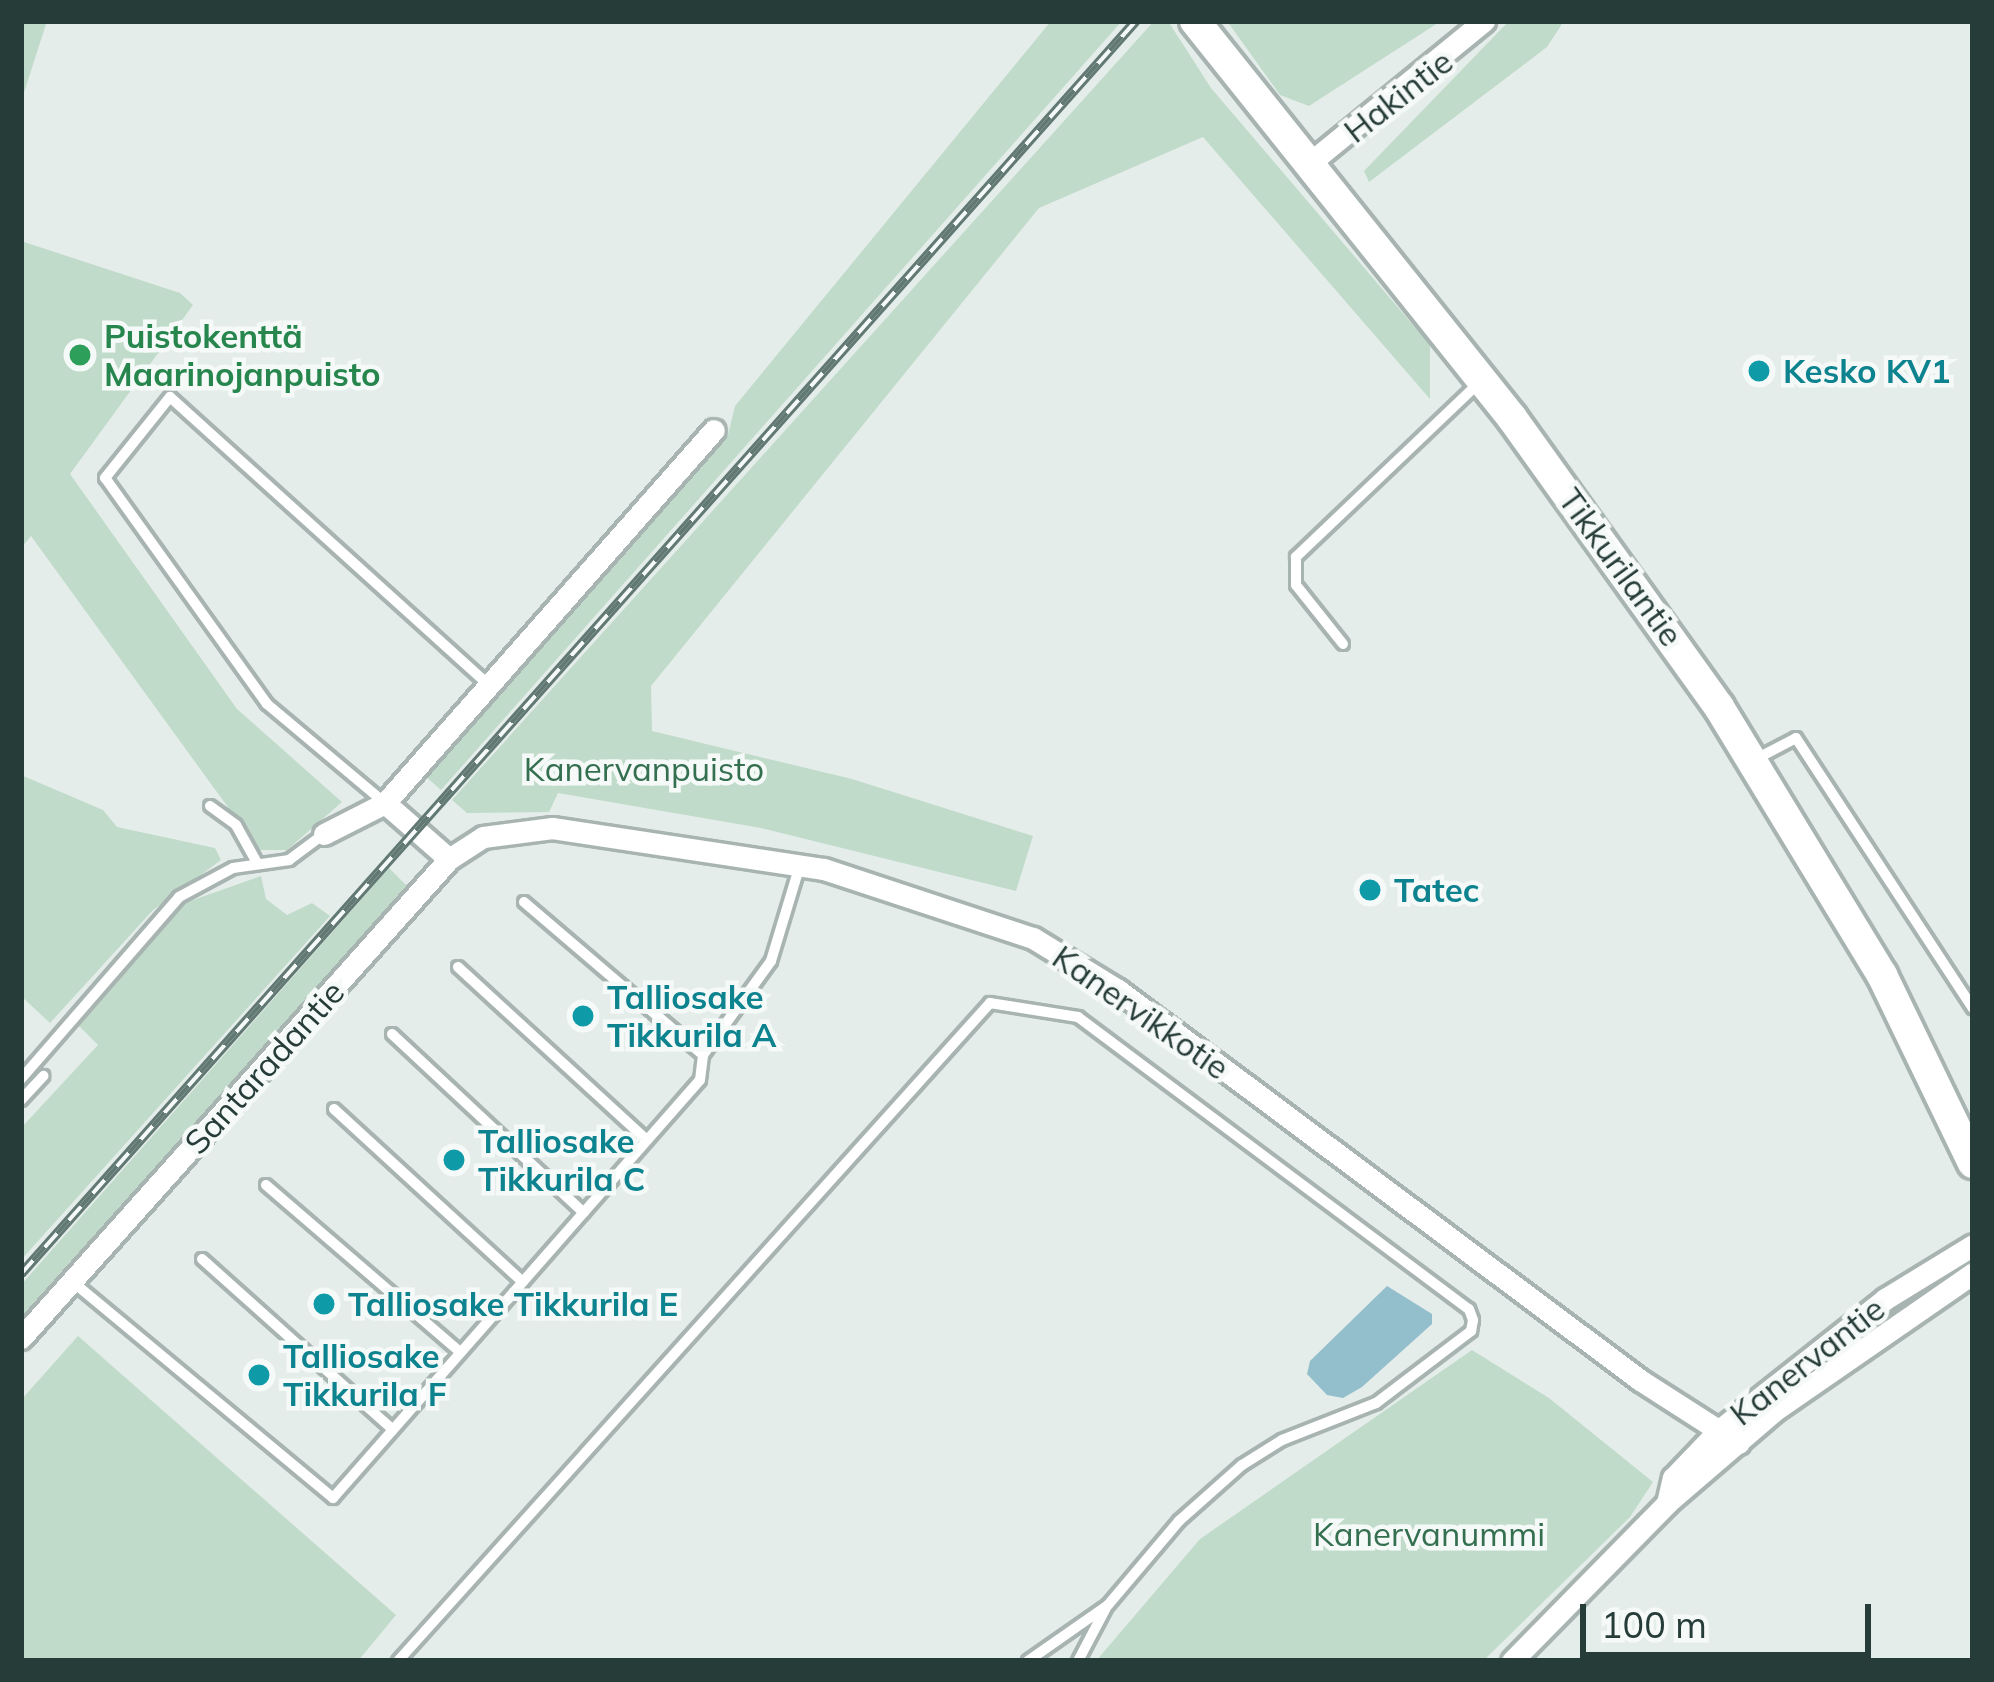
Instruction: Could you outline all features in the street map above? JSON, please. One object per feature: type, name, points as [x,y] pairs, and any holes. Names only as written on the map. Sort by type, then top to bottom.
[{"type":"main road","name":"Tikkurilantie","points":[[1196,21],[1306,166],[1482,380],[1644,597],[1753,760],[1882,975],[1973,1163]]},
{"type":"street","name":"Hakintie","points":[[1306,166],[1484,21]]},
{"type":"street","points":[[324,834],[385,803],[714,430]]},
{"type":"street","points":[[385,803],[449,859]]},
{"type":"street","name":"Kanervikkotie","points":[[449,859],[482,837],[552,828],[800,865],[946,905],[1074,960],[1728,1437]]},
{"type":"street","name":"Santaradantie","points":[[21,1338],[449,859]]},
{"type":"street","name":"Kanervantie","points":[[1511,1661],[1728,1437],[1885,1299],[1973,1244]]},
{"type":"street","name":"Kanervantie","points":[[1728,1437],[1973,1273]]},
{"type":"lane","points":[[1343,644],[1296,586],[1296,557],[1482,380]]},
{"type":"lane","points":[[385,803],[268,704],[105,478],[170,397],[487,683]]},
{"type":"lane","points":[[1753,760],[1796,738],[1973,1008]]},
{"type":"lane","points":[[210,806],[236,825],[256,861]]},
{"type":"lane","points":[[21,1079],[163,911],[199,885],[256,861],[289,860],[324,834]]},
{"type":"lane","points":[[72,1281],[333,1498],[700,1079],[703,1054],[772,961],[800,865]]},
{"type":"lane","points":[[524,902],[703,1054]]},
{"type":"lane","points":[[458,968],[647,1140]]},
{"type":"lane","points":[[398,1661],[990,1004],[1078,1017],[1473,1320],[1472,1331],[1376,1403],[1282,1440],[1242,1466],[1179,1521],[1108,1605],[1078,1661]]},
{"type":"lane","points":[[392,1034],[584,1213]]},
{"type":"lane","points":[[21,1100],[43,1076]]},
{"type":"lane","points":[[334,1109],[523,1282]]},
{"type":"lane","points":[[266,1185],[460,1352]]},
{"type":"lane","points":[[202,1259],[393,1430]]},
{"type":"lane","points":[[1028,1661],[1108,1605]]},
{"type":"green space","points":[[21,21],[47,21],[21,102]]},
{"type":"green space","points":[[1051,21],[1122,21],[441,790],[425,776],[728,435],[735,406]]},
{"type":"green space","name":"Kanervanpuisto","points":[[1154,21],[1168,21],[1211,88],[1430,345],[1430,399],[1203,137],[1039,208],[651,686],[652,731],[852,779],[1033,836],[1016,891],[761,828],[558,793],[549,812],[467,813],[452,800]]},
{"type":"green space","points":[[1227,21],[1441,21],[1309,106],[1280,95]]},
{"type":"green space","points":[[1509,21],[1564,21],[1547,47],[1369,182],[1364,171]]},
{"type":"green space","points":[[21,241],[180,293],[193,305],[70,474],[237,709],[342,802],[287,850],[259,850],[31,536],[21,548]]},
{"type":"green space","points":[[21,775],[103,810],[117,827],[215,848],[221,860],[153,910],[50,1023],[21,996]]},
{"type":"green space","points":[[389,868],[407,886],[21,1317],[21,1285]]},
{"type":"green space","points":[[261,876],[266,899],[287,915],[312,903],[330,916],[21,1260],[21,1128],[98,1045],[79,1026],[182,904]]},
{"type":"green space","points":[[78,1336],[396,1615],[358,1661],[21,1661],[21,1400]]},
{"type":"green space","name":"Kanervanummi","points":[[1472,1350],[1549,1398],[1653,1482],[1630,1517],[1483,1661],[1096,1661],[1200,1539]]},
{"type":"water","points":[[1387,1286],[1432,1314],[1432,1324],[1362,1387],[1343,1398],[1327,1395],[1307,1374],[1310,1361]]},
{"type":"railway","points":[[21,1274],[1136,21]]},
{"type":"place","name":"Puistokenttä Maarinojanpuisto","points":[[80,355]]},
{"type":"place","name":"Kesko KV1","points":[[1759,371]]},
{"type":"place","name":"Tatec","points":[[1370,890]]},
{"type":"place","name":"Talliosake Tikkurila A","points":[[583,1016]]},
{"type":"place","name":"Talliosake Tikkurila C","points":[[454,1160]]},
{"type":"place","name":"Talliosake Tikkurila E","points":[[324,1304]]},
{"type":"place","name":"Talliosake Tikkurila F","points":[[259,1375]]}]
